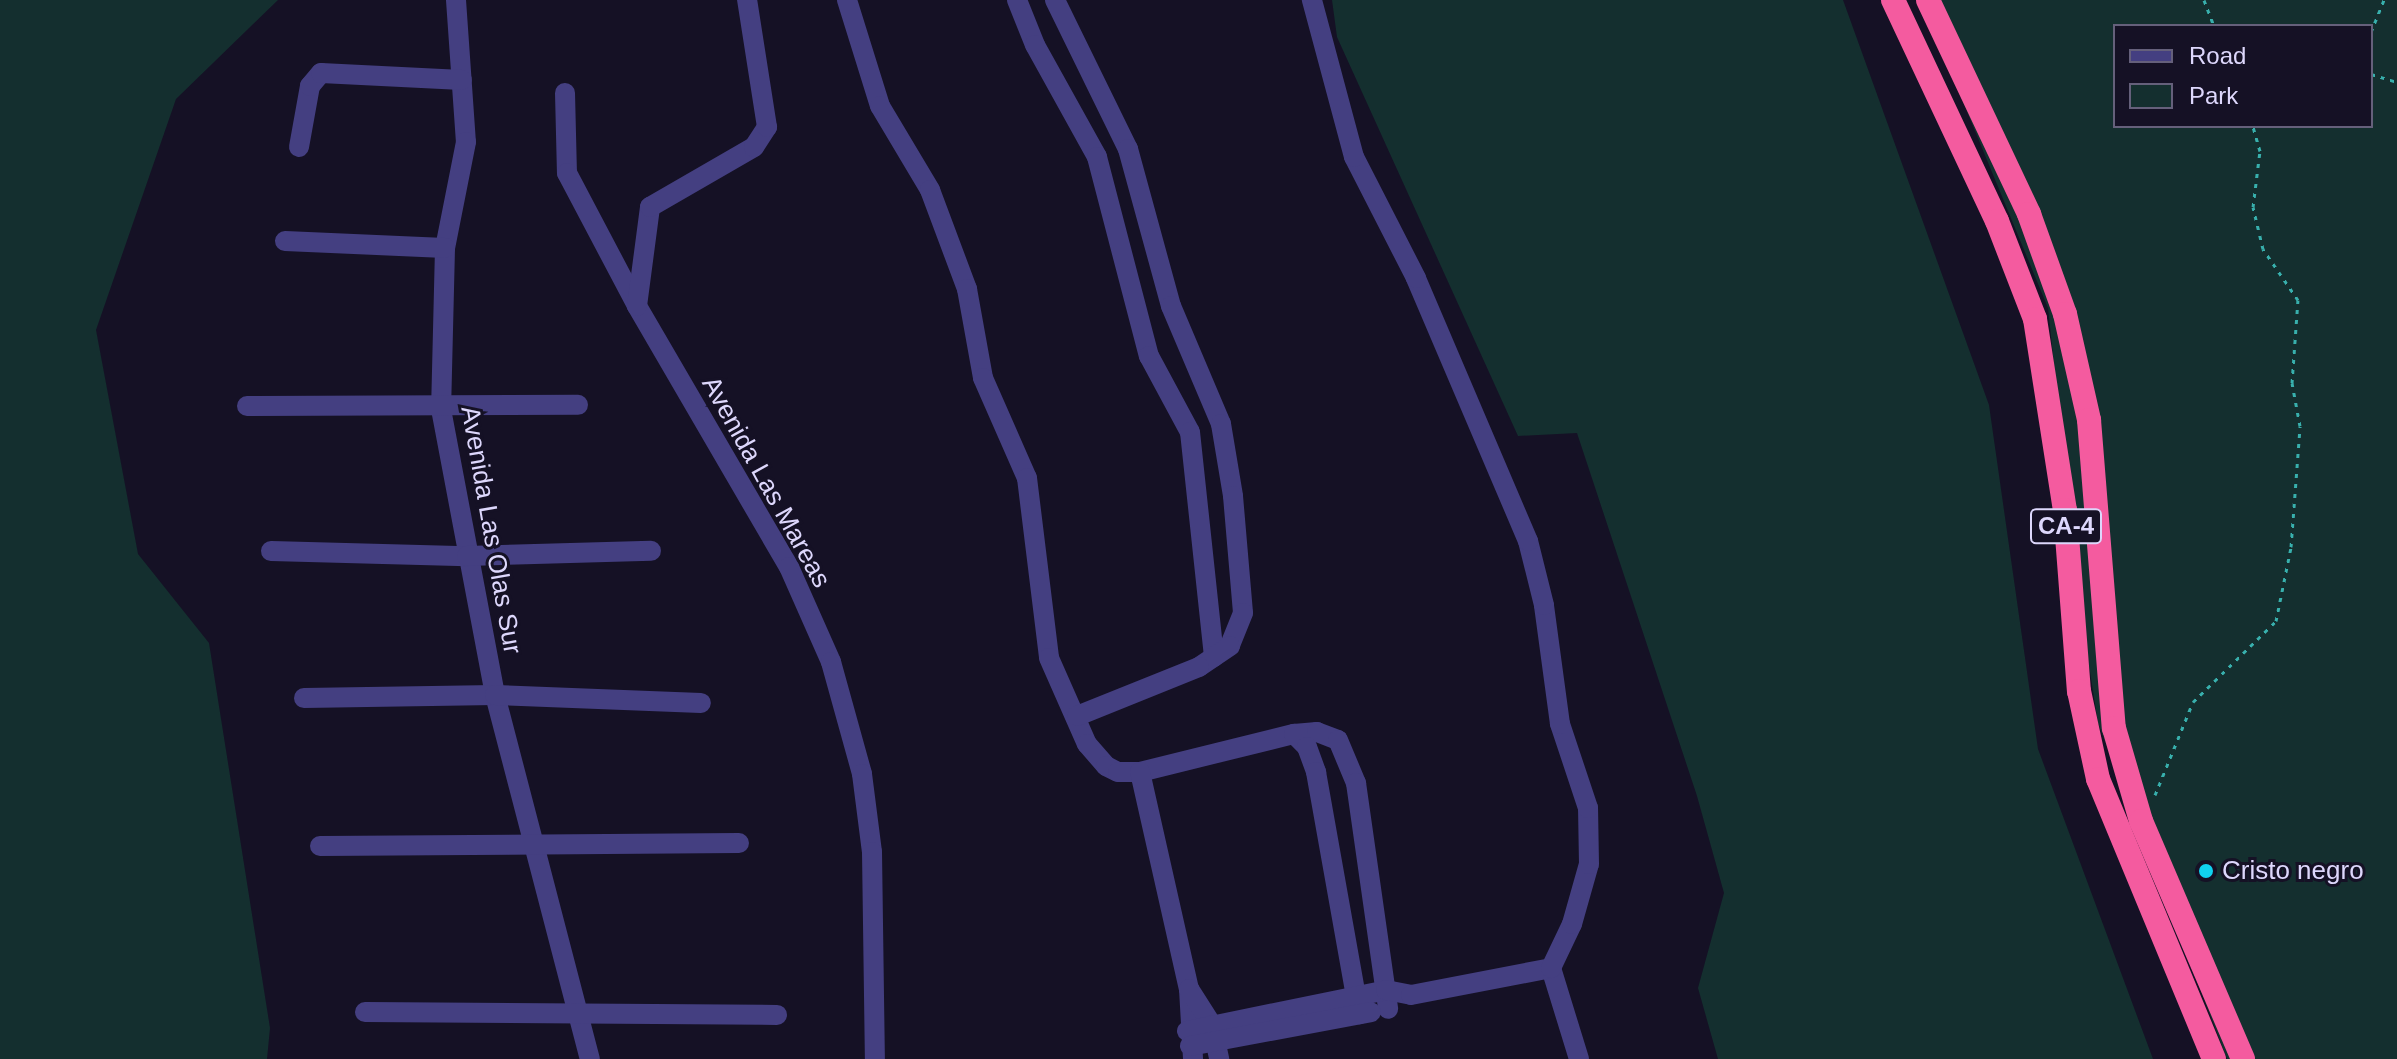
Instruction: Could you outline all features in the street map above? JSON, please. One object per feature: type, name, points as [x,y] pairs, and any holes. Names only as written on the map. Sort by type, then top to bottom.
[{"type":"highway","name":"CA-4","points":[[1893,0],[1997,221],[2035,319],[2065,510],[2079,691],[2098,779],[2214,1059]]},
{"type":"highway","name":"CA-4","points":[[1928,0],[2029,214],[2072,337],[2089,420],[2109,693],[2141,821],[2243,1059]]},
{"type":"street","name":"Avenida Las Olas Sur","points":[[456,0],[466,142],[445,248],[441,409],[495,695],[590,1059]]},
{"type":"street","points":[[637,306],[650,207],[754,147],[767,127],[747,0]]},
{"type":"street","points":[[847,0],[880,106],[930,190],[967,289],[983,378],[1027,478],[1049,658],[1095,757],[1118,772],[1140,772],[1294,734],[1328,736],[1348,754],[1387,1000]]},
{"type":"street","points":[[1017,0],[1035,45],[1097,157],[1149,356],[1190,432],[1214,657]]},
{"type":"street","points":[[1055,0],[1128,149],[1171,306],[1212,400],[1227,450],[1243,613],[1230,646],[1214,657],[1077,716]]},
{"type":"street","points":[[1312,0],[1354,157],[1416,278],[1539,577],[1560,724],[1592,836],[1572,924],[1551,968],[1579,1059]]},
{"type":"street","points":[[299,147],[310,86],[321,73],[462,80]]},
{"type":"street","name":"Avenida Las Mareas","points":[[565,93],[567,173],[637,306],[789,567],[831,662],[862,774],[872,852],[875,1059]]},
{"type":"street","points":[[1097,157],[1128,149]]},
{"type":"street","points":[[285,241],[445,248]]},
{"type":"street","points":[[247,406],[441,409],[578,405]]},
{"type":"street","points":[[271,551],[467,556],[651,551]]},
{"type":"street","points":[[304,698],[495,695],[701,703]]},
{"type":"street","points":[[1294,734],[1307,747],[1316,772],[1358,1005]]},
{"type":"street","points":[[1140,772],[1189,989],[1190,1045],[1358,1005],[1551,968]]},
{"type":"street","points":[[320,846],[739,843]]},
{"type":"street","points":[[1189,989],[1216,1041]]},
{"type":"street","points":[[365,1012],[777,1015]]},
{"type":"path","points":[[2204,0],[2213,24]]},
{"type":"path","points":[[2373,27],[2384,0]]},
{"type":"path","points":[[2373,75],[2397,82]]},
{"type":"path","points":[[2141,821],[2193,702],[2276,621],[2291,547],[2300,426],[2292,383],[2298,300],[2263,249],[2253,207],[2260,151],[2254,128]]},
{"type":"green space","points":[[0,0],[278,0],[176,99],[96,330],[138,554],[209,643],[270,1028],[267,1059],[0,1059]]},
{"type":"green space","points":[[1332,0],[1843,0],[1989,405],[2038,749],[2153,1059],[1718,1059],[1698,988],[1724,893],[1697,796],[1577,433],[1518,436],[1337,37]]},
{"type":"green space","points":[[1921,0],[2397,0],[2397,1059],[2227,1059],[2098,723],[2079,601],[2048,308]]},
{"type":"place","name":"Cristo negro","points":[[2206,871]]}]
